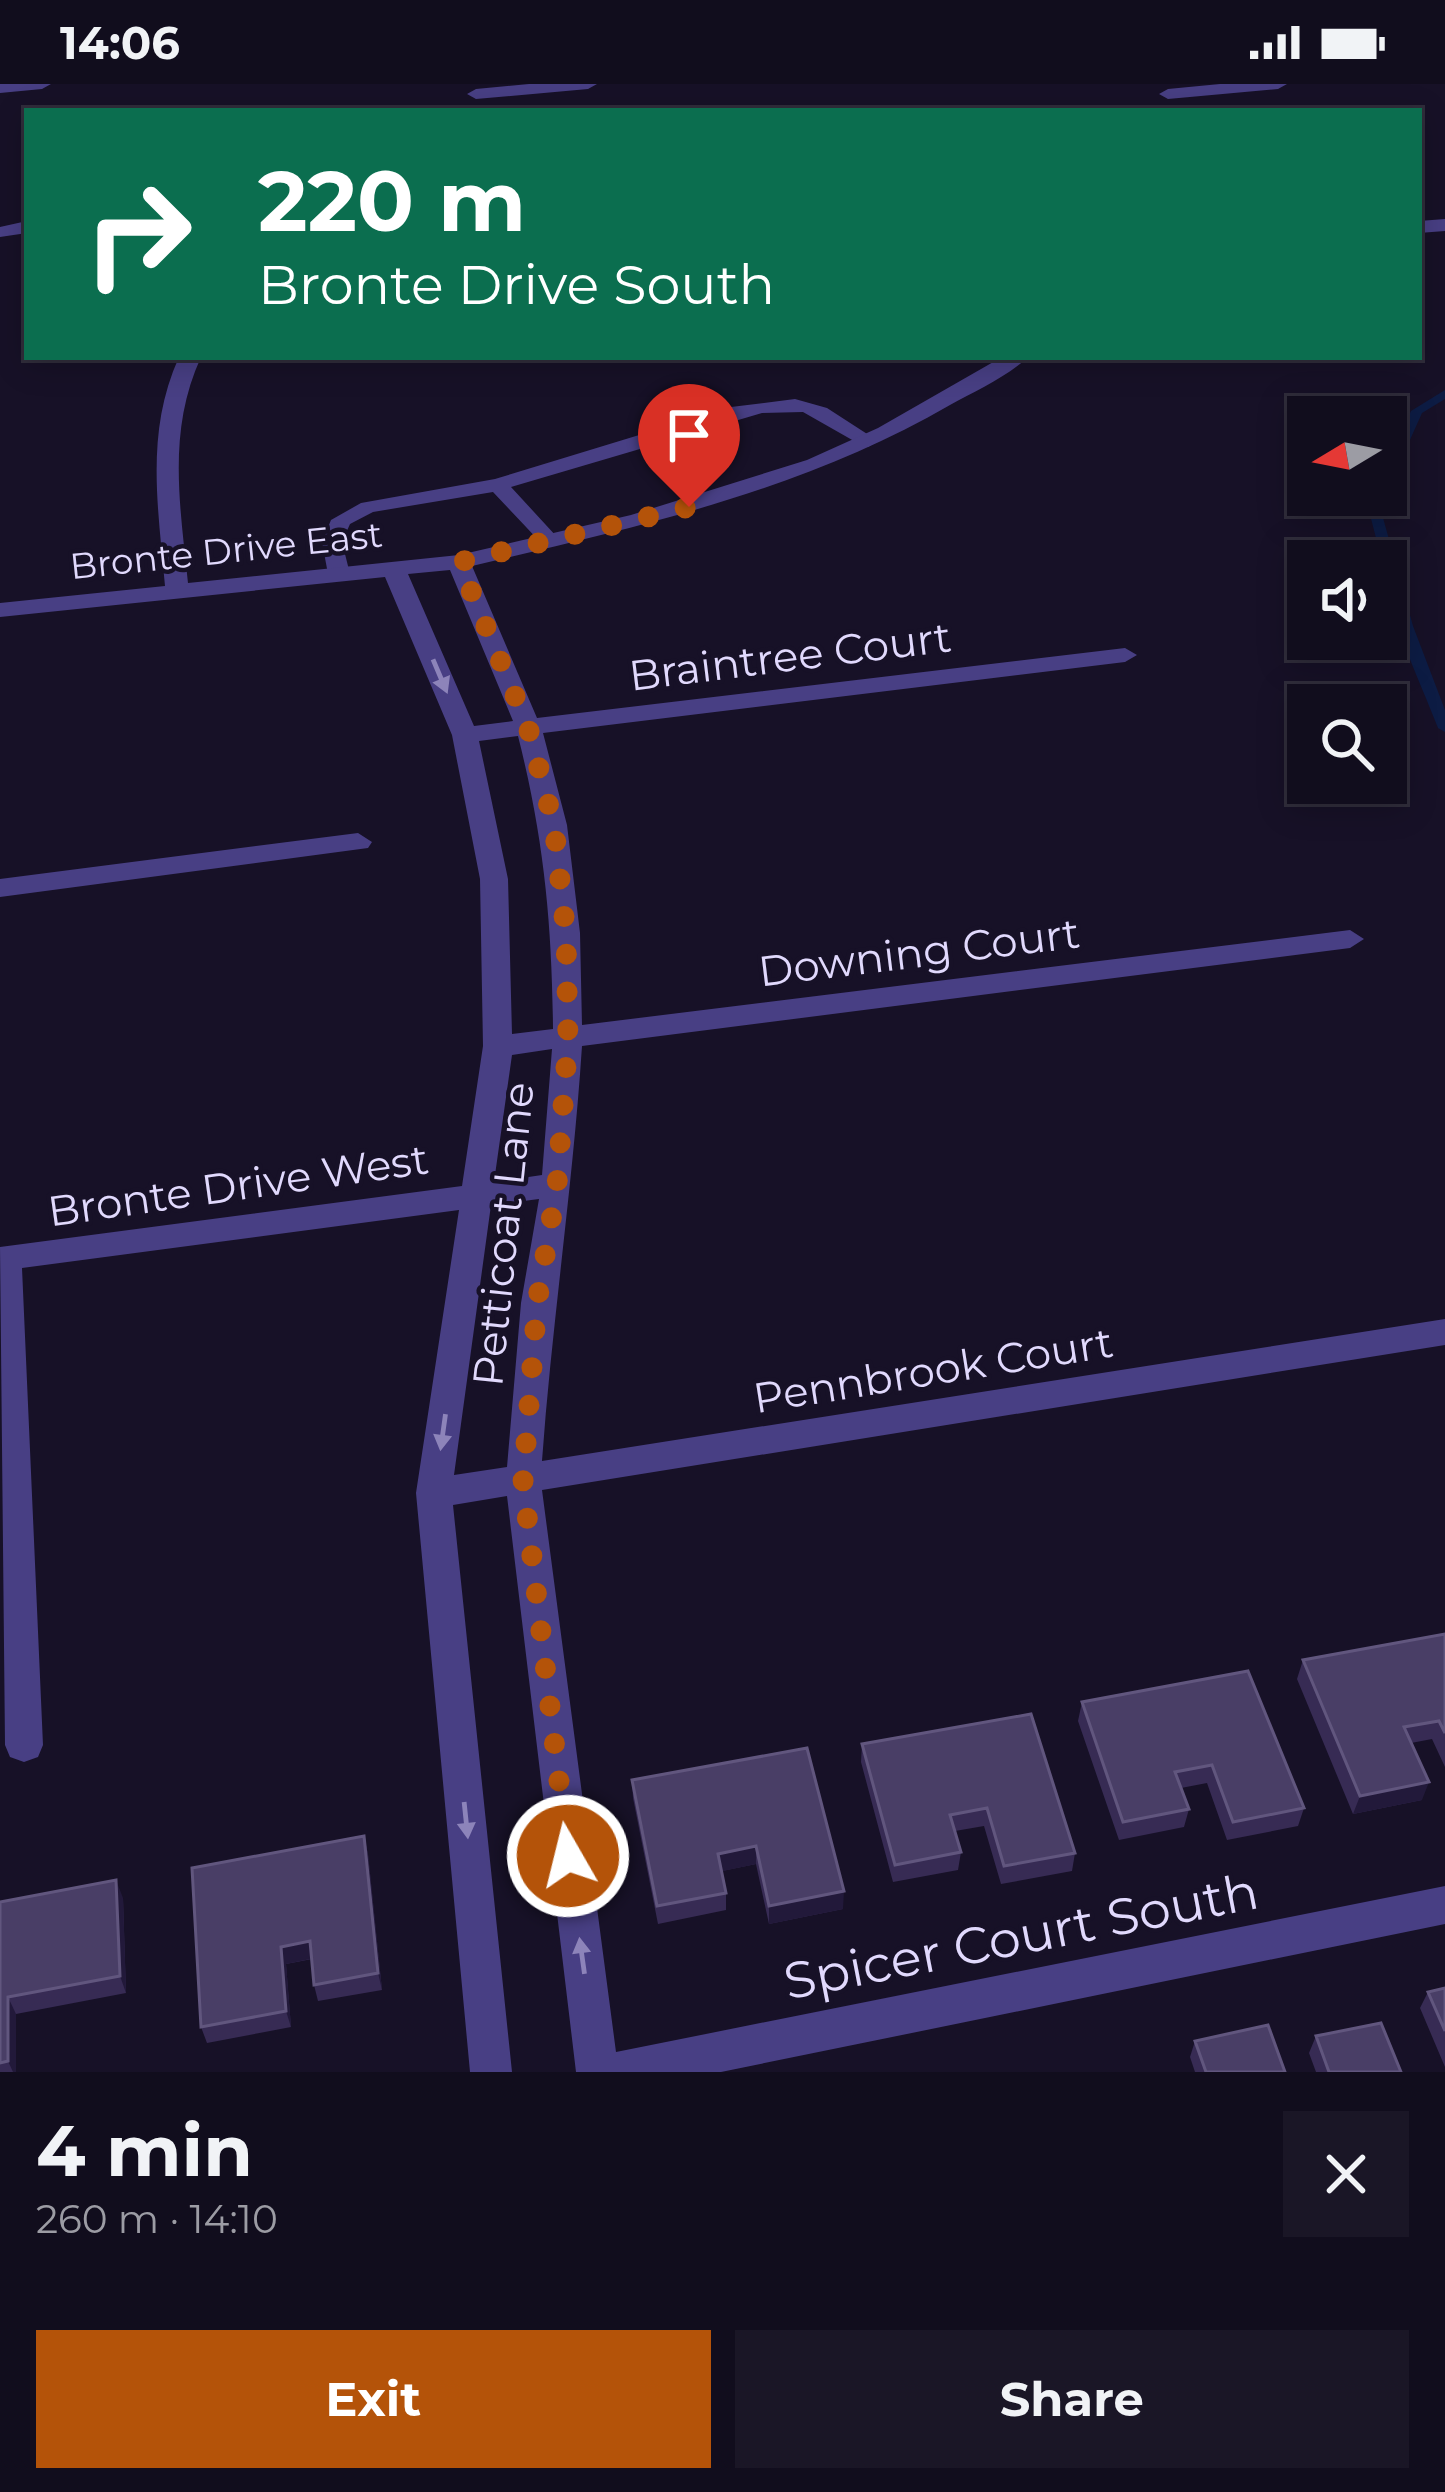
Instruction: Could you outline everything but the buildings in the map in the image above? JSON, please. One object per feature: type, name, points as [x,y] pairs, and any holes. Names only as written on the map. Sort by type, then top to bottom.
[{"type":"street","points":[[0,88],[43,84]]},
{"type":"street","points":[[476,96],[588,84]]},
{"type":"street","points":[[1168,96],[1279,84]]},
{"type":"street","points":[[177,590],[165,438],[174,385],[188,360]]},
{"type":"street","name":"Bronte Drive East","points":[[0,610],[459,562],[550,541],[723,496],[868,441],[981,382],[1013,360]]},
{"type":"street","name":"Petticoat Lane","points":[[459,562],[528,727],[554,825],[566,934],[568,1040],[557,1185],[537,1303],[523,1482],[597,2072]]},
{"type":"street","name":"Petticoat Lane","points":[[394,568],[465,735],[494,879],[498,1046],[434,1493],[491,2072]]},
{"type":"street","name":"Braintree Court","points":[[465,735],[1125,655]]},
{"type":"street","points":[[0,888],[358,842]]},
{"type":"street","name":"Downing Court","points":[[498,1046],[1350,939]]},
{"type":"street","name":"Bronte Drive West","points":[[2,1259],[557,1185]]},
{"type":"street","points":[[2,1259],[24,1745]]},
{"type":"street","name":"Pennbrook Court","points":[[434,1493],[1445,1332]]},
{"type":"street","name":"Spicer Court South","points":[[618,2072],[1445,1905]]},
{"type":"lane","points":[[339,574],[332,542],[341,520],[368,507],[498,485],[738,411],[809,404],[868,441]]},
{"type":"lane","points":[[498,485],[550,541]]},
{"type":"waterway","points":[[1407,433],[1417,411],[1445,394]]},
{"type":"waterway","points":[[1376,516],[1406,626],[1445,728]]},
{"type":"route","points":[[568,1856],[523,1482],[537,1303],[557,1185],[568,1040],[566,934],[554,825],[528,727],[459,562],[689,507]]}]
